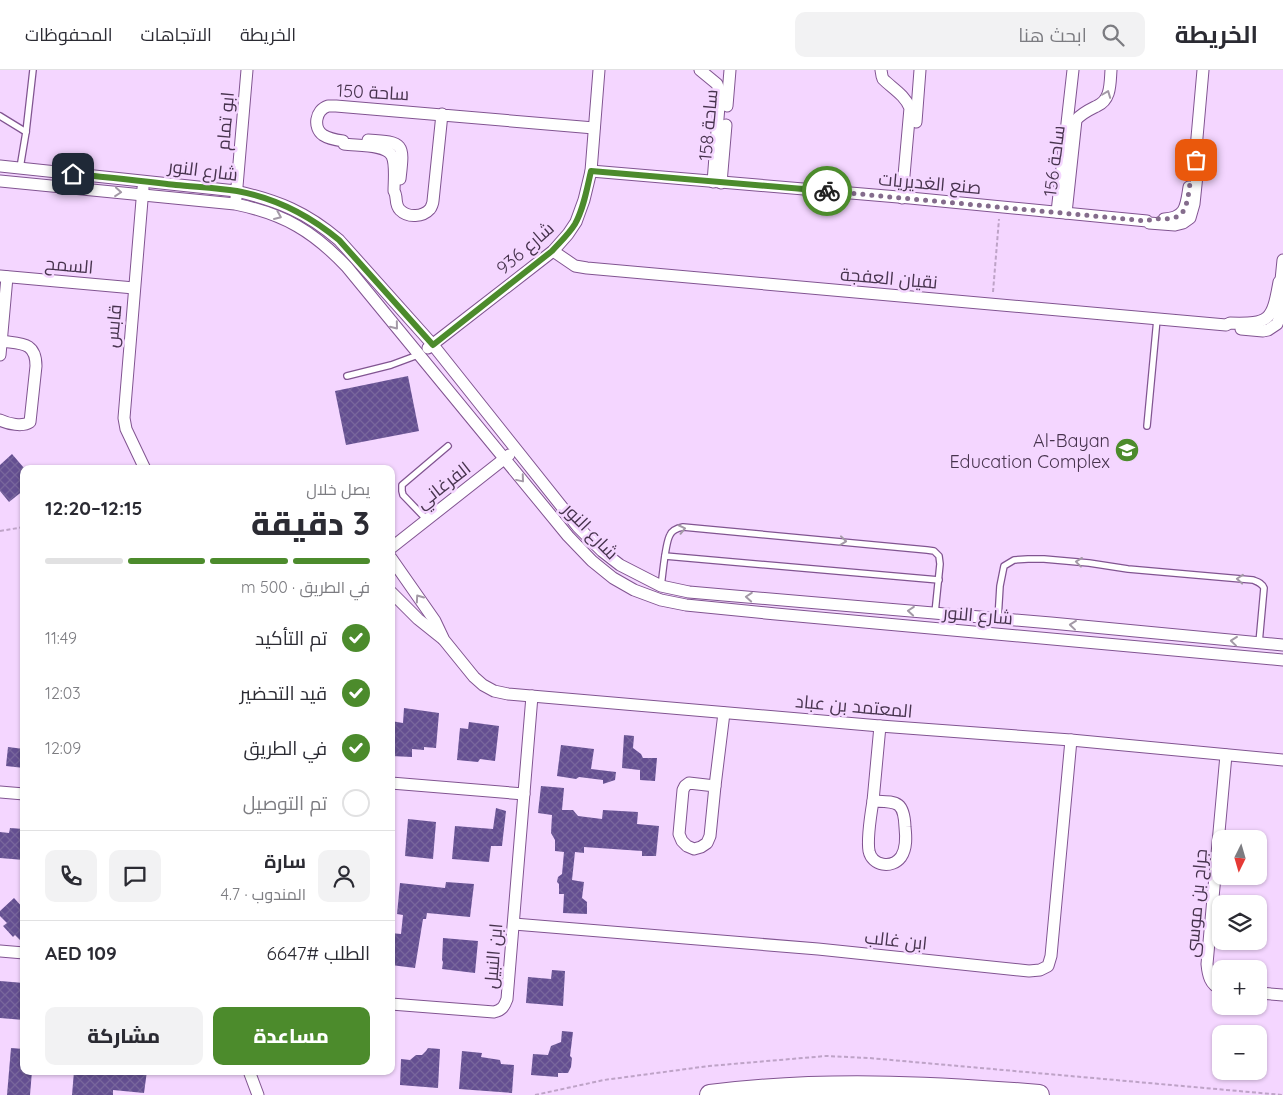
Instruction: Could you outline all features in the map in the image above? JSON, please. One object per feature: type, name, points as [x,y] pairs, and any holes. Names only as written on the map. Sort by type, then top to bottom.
[{"type":"highway","points":[[710,1095],[740,1091],[826,1087],[904,1087],[1039,1095]]},
{"type":"street","name":"ابو تمام","points":[[236,204],[247,70]]},
{"type":"street","name":"شارع 936","points":[[418,355],[552,251],[576,222],[591,171],[599,70]]},
{"type":"street","points":[[705,73],[724,70]]},
{"type":"street","name":"ساحة 158","points":[[717,182],[730,70]]},
{"type":"street","points":[[882,70],[883,79],[909,104],[906,198]]},
{"type":"street","points":[[906,198],[920,70]]},
{"type":"street","name":"ساحة 156","points":[[1061,213],[1073,70]]},
{"type":"street","name":"ساحة 156","points":[[1061,213],[1076,120],[1084,112],[1103,103],[1108,97],[1111,70]]},
{"type":"street","name":"صنع الغديريات","points":[[591,171],[1147,221],[1150,219],[1172,218],[1182,213],[1187,202],[1193,161],[1195,160],[1203,70]]},
{"type":"street","name":"ساحة 158","points":[[705,73],[717,84],[720,93],[717,182]]},
{"type":"street","points":[[898,93],[910,90],[919,82]]},
{"type":"street","points":[[1071,93],[1080,103],[1093,108]]},
{"type":"street","name":"ساحة 150","points":[[442,114],[433,201],[431,208],[417,216],[408,215],[400,210],[396,204],[402,160],[400,148],[397,144],[386,141],[345,138],[343,141],[328,138],[321,134],[317,128],[319,113],[327,107],[347,106],[442,114],[594,128]]},
{"type":"street","name":"شارع النور","points":[[0,166],[236,191],[267,198],[309,217],[325,228],[348,250],[433,345],[578,526],[602,551],[620,566],[661,586],[690,592],[1283,646]]},
{"type":"street","name":"شارع النور","points":[[0,181],[236,204],[280,217],[302,228],[319,240],[347,267],[568,536],[592,561],[613,578],[643,594],[686,605],[1283,660]]},
{"type":"street","name":"قابس","points":[[143,181],[124,418],[126,429],[143,465]]},
{"type":"street","name":"نقيان العفجة","points":[[552,251],[575,266],[587,268],[1226,325],[1230,323],[1253,323],[1267,318],[1274,307],[1281,280],[1283,260]]},
{"type":"street","points":[[0,355],[3,277]]},
{"type":"street","name":"السمح","points":[[3,277],[134,288]]},
{"type":"street","points":[[0,420],[23,424],[30,422],[36,366],[34,351],[29,346],[1,341]]},
{"type":"street","name":"الفرغاني","points":[[395,545],[516,449]]},
{"type":"street","name":"المعتمد بن عباد","points":[[395,564],[435,621],[444,640]]},
{"type":"street","name":"المعتمد بن عباد","points":[[395,596],[418,619],[444,640],[474,677],[483,685],[494,691],[508,694],[880,726],[1071,740],[1283,760]]},
{"type":"street","points":[[937,614],[939,629]]},
{"type":"street","name":"ابن النبيل","points":[[395,1004],[494,1012],[501,1010],[505,1006],[514,924],[532,696]]},
{"type":"street","points":[[715,786],[689,783],[683,790],[679,834],[687,846],[701,847],[707,843],[710,836],[724,713]]},
{"type":"street","points":[[873,800],[898,804],[905,814],[905,848],[896,862],[881,864],[874,861],[869,853],[868,846],[880,726]]},
{"type":"street","name":"ابن غالب","points":[[514,924],[809,948],[1029,971],[1040,970],[1048,966],[1051,956],[1071,740]]},
{"type":"street","name":"جراح بن موسى","points":[[1212,982],[1208,974],[1208,964],[1226,755]]},
{"type":"street","points":[[395,783],[524,794]]},
{"type":"street","points":[[0,792],[20,794]]},
{"type":"street","points":[[0,951],[20,953]]},
{"type":"street","points":[[1267,994],[1283,995]]},
{"type":"street","points":[[250,1075],[258,1095]]},
{"type":"lane","points":[[20,168],[33,70]]},
{"type":"lane","points":[[0,116],[26,132]]},
{"type":"lane","points":[[1147,426],[1157,319]]},
{"type":"lane","points":[[347,376],[391,365],[418,355]]},
{"type":"lane","points":[[427,520],[403,495],[402,485],[448,446]]},
{"type":"lane","points":[[661,586],[670,534],[674,530],[683,527],[934,551],[939,556],[937,614]]},
{"type":"lane","points":[[665,556],[939,580]]},
{"type":"lane","points":[[998,619],[1000,586],[1004,566],[1014,560],[1066,561],[1258,582],[1264,588],[1259,644]]},
{"type":"path","points":[[992,304],[1000,207]]},
{"type":"path","points":[[0,531],[20,528]]},
{"type":"building","points":[[408,376],[419,431],[346,445],[335,391]]},
{"type":"building","points":[[12,454],[21,465],[20,493],[9,502],[0,491],[0,465]]},
{"type":"building","points":[[404,708],[439,713],[436,748],[412,749],[412,757],[395,756],[395,722],[403,723]]},
{"type":"building","points":[[469,722],[499,726],[495,761],[480,759],[478,762],[457,760],[460,728],[468,729]]},
{"type":"building","points":[[624,735],[634,736],[633,748],[643,758],[657,758],[655,781],[640,780],[640,770],[622,768]]},
{"type":"building","points":[[561,745],[594,749],[591,769],[616,772],[615,780],[603,784],[603,780],[557,776]]},
{"type":"building","points":[[8,747],[20,748],[20,768],[6,766]]},
{"type":"building","points":[[541,786],[564,788],[562,810],[573,810],[578,816],[602,819],[603,810],[638,812],[637,824],[659,826],[656,856],[642,856],[642,851],[584,847],[584,853],[575,852],[572,880],[584,882],[582,898],[587,902],[587,914],[563,913],[564,894],[559,894],[559,884],[557,882],[558,877],[562,874],[564,852],[555,851],[555,840],[551,833],[552,815],[538,813]]},
{"type":"building","points":[[496,808],[506,811],[502,846],[491,846],[489,862],[452,859],[455,826],[493,829]]},
{"type":"building","points":[[408,819],[436,822],[433,859],[405,856]]},
{"type":"building","points":[[10,828],[20,829],[20,860],[0,858],[0,832],[9,833]]},
{"type":"building","points":[[446,882],[474,884],[470,917],[427,913],[426,919],[423,919],[415,968],[395,966],[395,933],[401,934],[403,915],[397,914],[400,883],[445,888]]},
{"type":"building","points":[[14,898],[20,905],[20,940],[15,935],[13,937],[3,926],[7,923],[0,916],[0,911]]},
{"type":"building","points":[[443,938],[478,941],[475,973],[442,969]]},
{"type":"building","points":[[552,970],[565,971],[563,1006],[526,1003],[528,977],[551,979]]},
{"type":"building","points":[[0,981],[20,983],[20,1020],[0,1018]]},
{"type":"building","points":[[562,1031],[573,1032],[570,1056],[572,1058],[571,1067],[568,1073],[558,1073],[558,1077],[531,1075],[533,1054],[548,1055],[551,1046],[561,1042]]},
{"type":"building","points":[[11,1048],[20,1049],[20,1075],[32,1075],[30,1095],[7,1095]]},
{"type":"building","points":[[428,1048],[440,1049],[438,1088],[400,1085],[401,1059],[410,1060],[416,1055],[422,1055]]},
{"type":"building","points":[[462,1051],[482,1053],[481,1057],[500,1060],[501,1064],[514,1065],[512,1093],[459,1089]]},
{"type":"building","points":[[74,1075],[146,1075],[144,1093],[113,1090],[113,1095],[72,1095]]},
{"type":"way so far","points":[[827,191],[1147,221],[1150,219],[1172,218],[1182,213],[1187,202],[1193,161],[1196,160]]},
{"type":"place","name":"Al-Bayan Education Complex","points":[[1127,450]]},
{"type":"route","points":[[73,174],[236,191],[267,198],[309,217],[339,240],[433,345],[552,251],[568,234],[576,222],[591,171],[827,191]]}]
